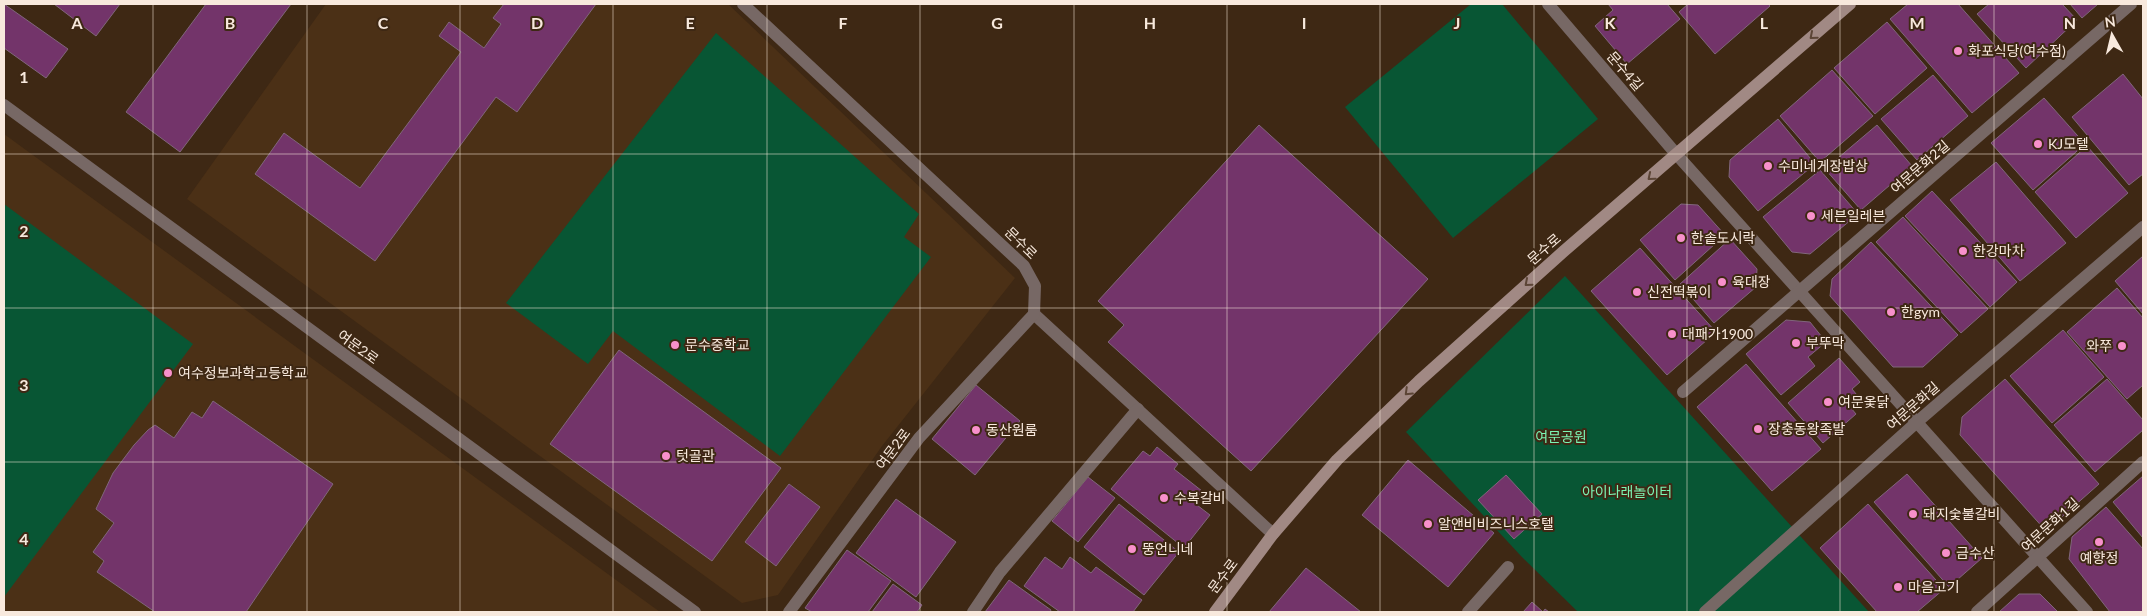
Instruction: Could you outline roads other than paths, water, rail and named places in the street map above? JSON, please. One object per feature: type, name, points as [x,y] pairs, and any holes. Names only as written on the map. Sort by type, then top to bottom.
[{"type":"street","name":"문수로","points":[[743,4],[1024,266],[1035,286],[1034,314]]},
{"type":"street","name":"문수로","points":[[1215,612],[1274,534],[1337,460],[1419,381],[1564,251],[1850,4]]},
{"type":"street","name":"여문문화2길","points":[[1683,392],[2131,4]]},
{"type":"street","name":"문수4길","points":[[1551,5],[1677,155],[2087,612]]},
{"type":"street","name":"여문2로","points":[[4,105],[695,612]]},
{"type":"street","name":"여문문화길","points":[[1705,612],[1916,422],[2143,227]]},
{"type":"street","points":[[1034,314],[1274,534]]},
{"type":"street","name":"여문2로","points":[[789,612],[919,438],[1034,314]]},
{"type":"street","points":[[973,612],[1000,572],[1138,409]]},
{"type":"street","name":"여문문화1길","points":[[1977,612],[2143,462]]},
{"type":"street","points":[[1468,612],[1508,567]]},
{"type":"place","name":"화포식당(여수점)","points":[[1958,51]]},
{"type":"place","name":"KJ모텔","points":[[2038,144]]},
{"type":"place","name":"수미네게장밥상","points":[[1768,166]]},
{"type":"place","name":"세븐일레븐","points":[[1811,216]]},
{"type":"place","name":"한솥도시락","points":[[1681,238]]},
{"type":"place","name":"한강마차","points":[[1963,251]]},
{"type":"place","name":"육대장","points":[[1722,282]]},
{"type":"place","name":"신전떡볶이","points":[[1637,292]]},
{"type":"place","name":"한gym","points":[[1891,312]]},
{"type":"place","name":"대패가1900","points":[[1672,334]]},
{"type":"place","name":"부뚜막","points":[[1796,343]]},
{"type":"place","name":"문수중학교","points":[[675,345]]},
{"type":"place","name":"와쭈","points":[[2122,346]]},
{"type":"place","name":"여수정보과학고등학교","points":[[168,373]]},
{"type":"place","name":"여문옻닭","points":[[1828,402]]},
{"type":"place","name":"장충동왕족발","points":[[1758,429]]},
{"type":"place","name":"동산원룸","points":[[976,430]]},
{"type":"place","name":"텃골관","points":[[666,456]]},
{"type":"place","name":"수복갈비","points":[[1164,498]]},
{"type":"place","name":"돼지숯불갈비","points":[[1913,514]]},
{"type":"place","name":"알앤비비즈니스호텔","points":[[1428,524]]},
{"type":"place","name":"예향정","points":[[2099,542]]},
{"type":"place","name":"뚱언니네","points":[[1132,549]]},
{"type":"place","name":"금수산","points":[[1946,553]]},
{"type":"place","name":"마음고기","points":[[1898,587]]},
{"type":"park label","name":"여문공원","points":[[1561,437]]},
{"type":"park label","name":"아이나래놀이터","points":[[1627,492]]}]
